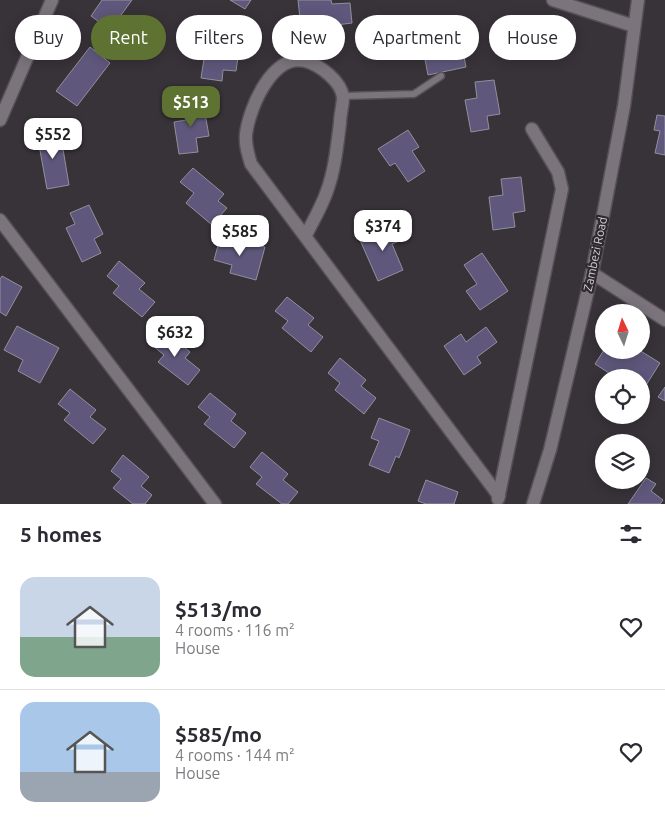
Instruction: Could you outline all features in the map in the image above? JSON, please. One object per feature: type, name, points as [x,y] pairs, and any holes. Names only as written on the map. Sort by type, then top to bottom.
[{"type":"street","points":[[0,120],[52,0]]},
{"type":"street","points":[[553,0],[634,26]]},
{"type":"street","name":"Zambezi Road","points":[[533,504],[550,450],[592,273],[624,106],[638,0]]},
{"type":"street","points":[[306,235],[328,190],[336,155],[343,96],[338,84],[321,69],[305,61],[292,62],[283,66],[264,84],[256,99],[246,135],[246,150],[251,164],[278,202],[306,235],[498,500]]},
{"type":"street","points":[[498,500],[562,189],[558,172],[532,129]]},
{"type":"street","points":[[0,220],[215,504]]},
{"type":"street","points":[[592,273],[665,320]]},
{"type":"lane","points":[[343,96],[414,94],[441,76]]},
{"type":"building","points":[[102,0],[132,0],[121,15],[92,15]]},
{"type":"building","points":[[230,0],[251,0],[245,9]]},
{"type":"building","points":[[298,0],[331,0],[332,4],[350,3],[352,23],[345,24],[345,15],[300,15]]},
{"type":"building","points":[[90,47],[91,60],[106,60],[110,63],[77,106],[56,91]]},
{"type":"building","points":[[204,60],[238,60],[236,71],[223,70],[222,81],[201,78]]},
{"type":"building","points":[[425,60],[465,60],[466,67],[428,75]]},
{"type":"building","points":[[494,80],[500,114],[487,116],[489,129],[471,132],[465,100],[477,98],[475,82]]},
{"type":"building","points":[[203,102],[209,136],[196,138],[198,152],[179,154],[174,122],[186,120],[183,105]]},
{"type":"building","points":[[657,115],[665,116],[665,155],[655,153],[660,131],[654,130]]},
{"type":"building","points":[[408,130],[419,147],[412,151],[425,171],[408,182],[395,163],[390,166],[378,149]]},
{"type":"building","points":[[60,131],[69,185],[47,189],[37,134]]},
{"type":"building","points":[[193,168],[224,194],[218,201],[227,208],[212,225],[186,203],[194,193],[180,182]]},
{"type":"building","points":[[521,177],[525,211],[513,213],[515,227],[493,230],[489,197],[503,195],[501,179]]},
{"type":"building","points":[[89,205],[103,234],[94,239],[101,253],[82,262],[66,228],[75,224],[70,213]]},
{"type":"building","points":[[395,224],[402,240],[392,244],[403,270],[378,281],[360,240]]},
{"type":"building","points":[[221,235],[265,247],[256,280],[230,273],[232,265],[214,260]]},
{"type":"building","points":[[482,253],[508,291],[480,310],[466,291],[477,284],[464,265]]},
{"type":"building","points":[[119,261],[145,283],[139,289],[155,302],[142,317],[113,293],[119,286],[107,276]]},
{"type":"building","points":[[2,276],[22,287],[6,316],[0,312],[0,279]]},
{"type":"building","points":[[287,297],[314,318],[308,325],[323,337],[311,352],[282,328],[288,321],[275,311]]},
{"type":"building","points":[[17,326],[59,348],[40,383],[18,371],[23,360],[4,350]]},
{"type":"building","points":[[486,327],[497,342],[477,357],[481,363],[464,375],[444,346],[461,334],[466,342]]},
{"type":"building","points":[[164,330],[190,352],[185,358],[200,370],[188,385],[158,362],[164,355],[152,345]]},
{"type":"building","points":[[650,357],[660,363],[650,379],[650,369],[603,369],[595,364],[598,359],[650,359]]},
{"type":"building","points":[[340,358],[366,380],[361,386],[376,398],[364,414],[335,390],[340,383],[328,373]]},
{"type":"building","points":[[665,387],[665,401],[658,397]]},
{"type":"building","points":[[70,389],[96,410],[90,417],[106,429],[93,444],[64,420],[70,413],[58,404]]},
{"type":"building","points":[[210,393],[236,414],[231,421],[246,433],[234,448],[204,424],[210,417],[198,407]]},
{"type":"building","points":[[379,418],[410,430],[399,458],[396,456],[389,473],[369,465],[379,441],[371,438]]},
{"type":"building","points":[[262,452],[288,474],[283,480],[298,492],[288,504],[282,504],[256,484],[262,477],[250,467]]},
{"type":"building","points":[[123,455],[149,477],[141,486],[152,495],[145,504],[133,504],[113,488],[121,479],[111,471]]},
{"type":"building","points":[[426,480],[458,492],[454,504],[426,504],[418,501]]},
{"type":"building","points":[[650,480],[656,484],[651,491],[663,500],[660,504],[628,504],[638,489],[650,489]]}]
